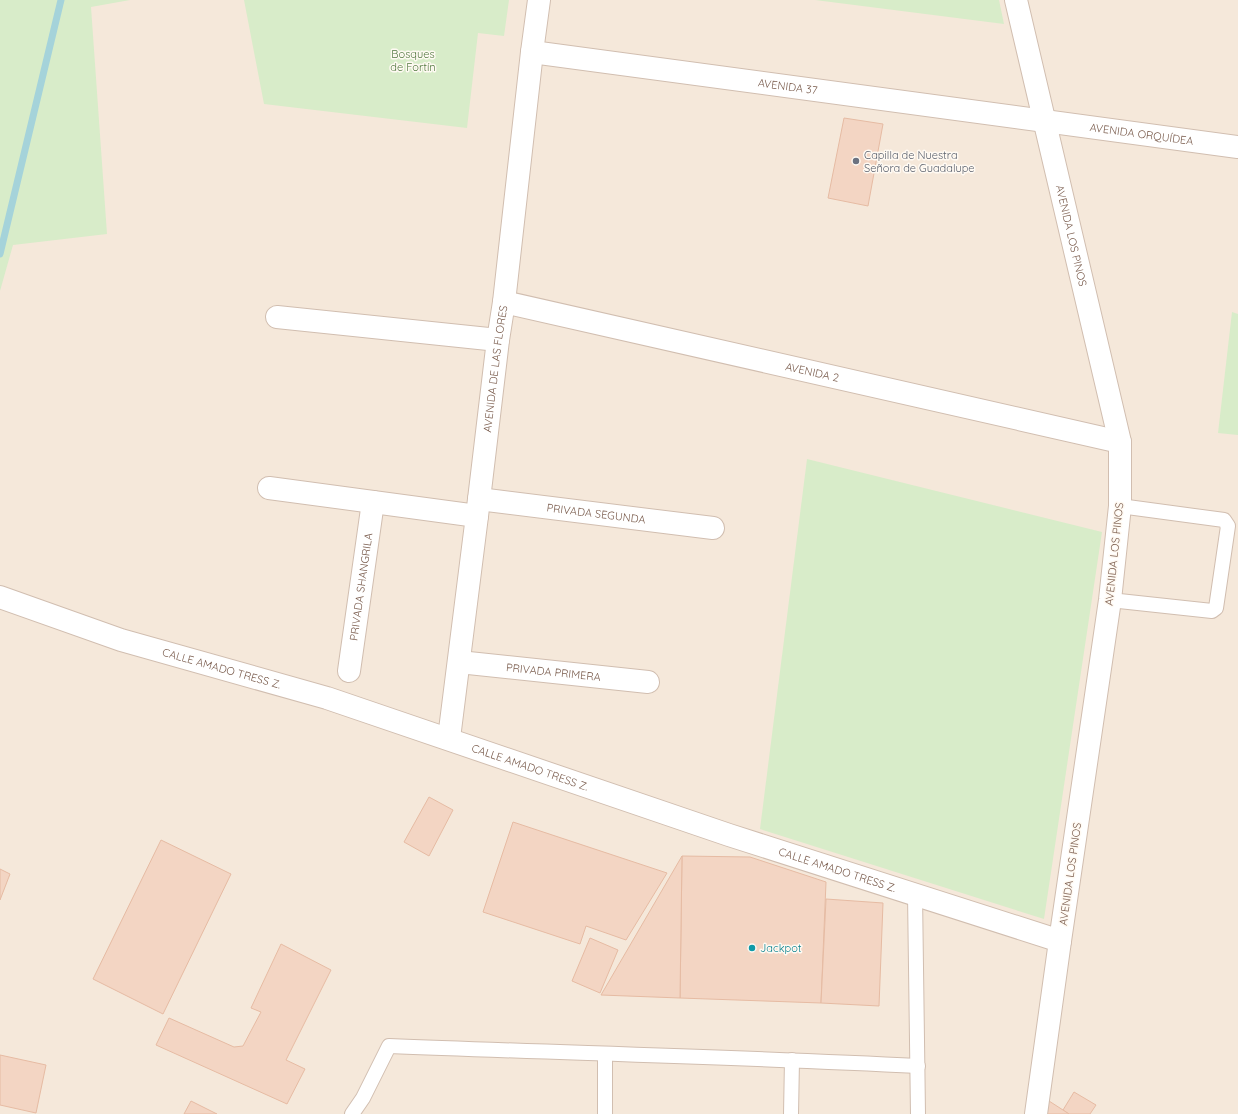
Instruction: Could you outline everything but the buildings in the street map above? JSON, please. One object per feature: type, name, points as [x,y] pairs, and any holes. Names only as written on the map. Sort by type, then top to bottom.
[{"type":"street","name":"AVENIDA DE LAS FLORES","points":[[449,738],[504,302],[539,0]]},
{"type":"street","name":"AVENIDA LOS PINOS","points":[[1016,0],[1120,442],[1120,506],[1110,600],[1036,1114]]},
{"type":"street","name":"AVENIDA 37","points":[[532,52],[1044,121]]},
{"type":"street","name":"AVENIDA ORQUÍDEA","points":[[1044,121],[1238,147]]},
{"type":"street","name":"AVENIDA 2","points":[[504,302],[1120,442]]},
{"type":"street","points":[[277,317],[498,340]]},
{"type":"street","points":[[269,488],[373,502],[478,507]]},
{"type":"street","name":"PRIVADA SHANGRILA","points":[[349,671],[373,502]]},
{"type":"street","name":"PRIVADA SEGUNDA","points":[[478,507],[713,528]]},
{"type":"street","name":"CALLE AMADO TRESS Z.","points":[[0,597],[121,640],[327,698],[449,738],[729,835],[1060,941]]},
{"type":"street","name":"PRIVADA PRIMERA","points":[[459,662],[648,682]]},
{"type":"lane","points":[[1110,600],[1212,611],[1216,608],[1228,526],[1224,520],[1120,506]]},
{"type":"lane","points":[[915,894],[918,1114]]},
{"type":"lane","points":[[352,1114],[363,1098],[389,1046],[792,1060],[918,1066]]},
{"type":"lane","points":[[605,1054],[605,1114]]},
{"type":"lane","points":[[791,1114],[792,1060]]},
{"type":"shaded area","points":[[0,0],[1238,0],[1238,1114],[0,1114]]},
{"type":"green space","points":[[0,0],[130,0],[91,7],[107,234],[13,245],[0,291]]},
{"type":"green space","name":"Bosques de Fortín","points":[[244,0],[509,0],[504,36],[478,33],[467,128],[264,104]]},
{"type":"green space","points":[[815,0],[999,0],[1004,24]]},
{"type":"green space","points":[[1232,312],[1238,314],[1238,435],[1218,433]]},
{"type":"green space","points":[[807,459],[1102,532],[1044,919],[760,829]]},
{"type":"waterway","points":[[0,254],[61,0]]},
{"type":"place","name":"Capilla de Nuestra Señora de Guadalupe","points":[[856,161]]},
{"type":"place","name":"Jackpot","points":[[752,948]]}]
